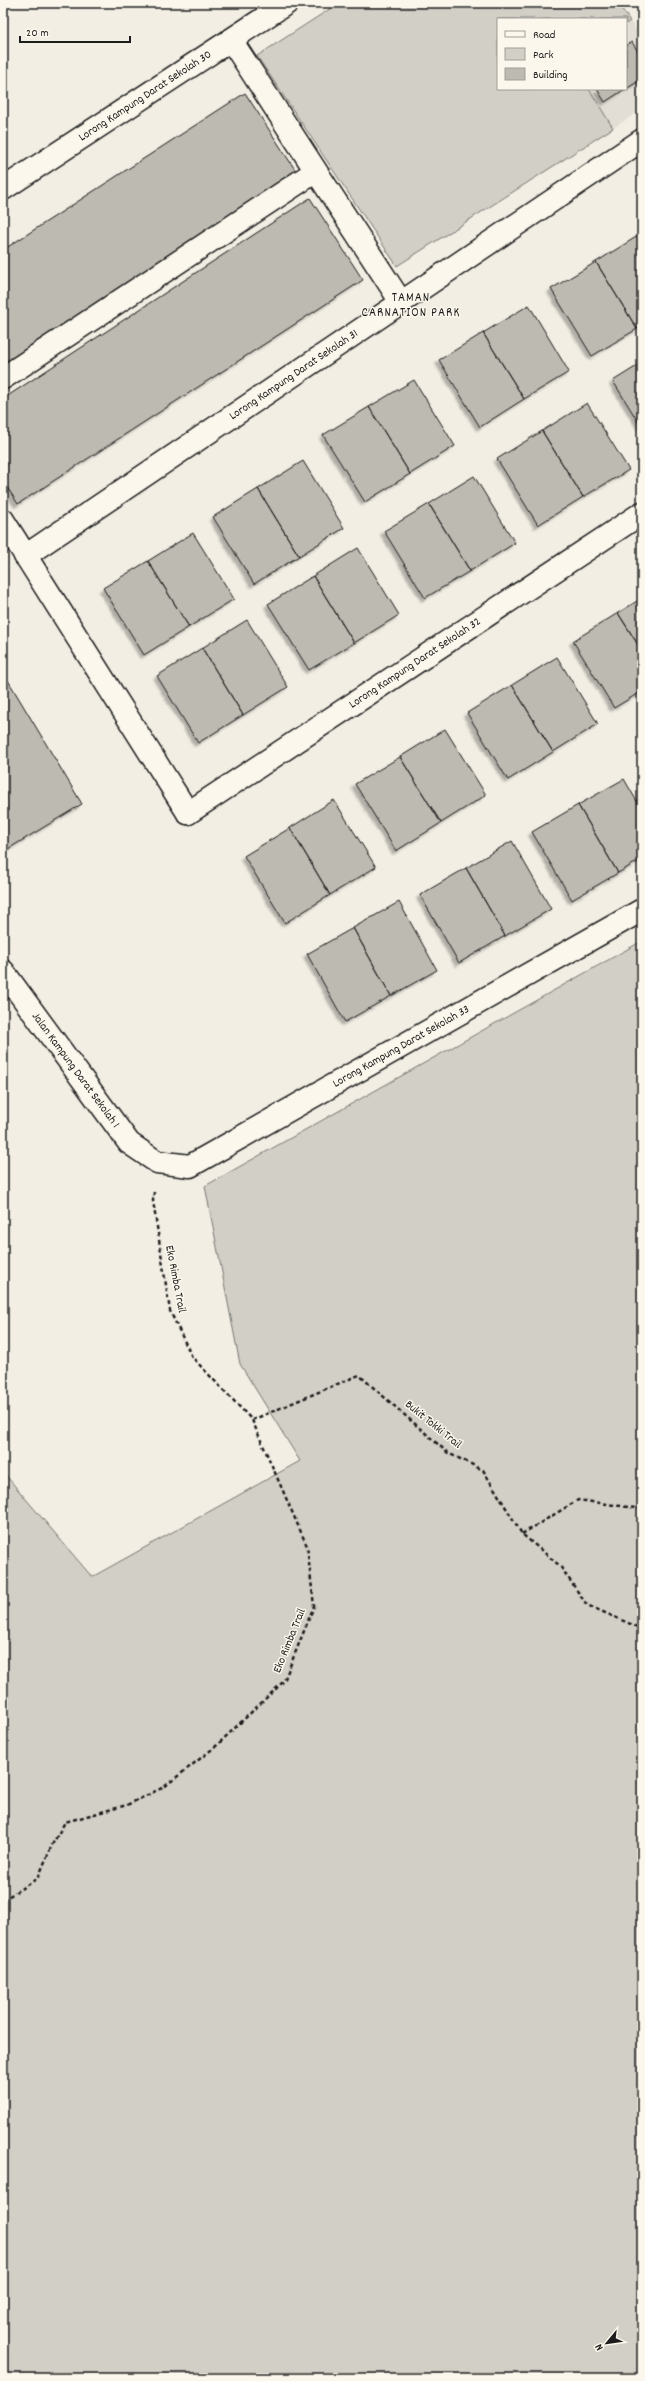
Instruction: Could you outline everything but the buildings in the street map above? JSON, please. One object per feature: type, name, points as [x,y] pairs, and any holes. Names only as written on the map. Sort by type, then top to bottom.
[{"type":"street","name":"Lorong Kampung Darat Sekolah 30","points":[[3,189],[287,3]]},
{"type":"street","points":[[231,40],[401,302]]},
{"type":"street","name":"Lorong Kampung Darat Sekolah 31","points":[[25,556],[642,140]]},
{"type":"street","points":[[3,378],[316,171]]},
{"type":"street","name":"Lorong Kampung Darat Sekolah 32","points":[[25,556],[188,813],[642,513]]},
{"type":"street","points":[[3,520],[25,556]]},
{"type":"street","name":"Lorong Kampung Darat Sekolah 33","points":[[157,1162],[190,1166],[642,910]]},
{"type":"street","name":"Jalan Kampung Darat Sekolah 1","points":[[3,971],[129,1143],[157,1162]]},
{"type":"path","name":"Eko Rimba Trail","points":[[3,1900],[38,1878],[52,1845],[65,1822],[127,1805],[164,1787],[215,1747],[284,1681],[314,1606],[307,1546],[252,1420],[192,1357],[170,1311],[153,1201],[157,1162]]},
{"type":"path","name":"Bukit Tokki Trail","points":[[252,1420],[359,1376],[448,1453],[483,1470],[522,1534],[560,1566],[587,1605],[642,1630]]},
{"type":"path","points":[[522,1534],[578,1500],[642,1509]]},
{"type":"shaded area","points":[[630,21],[642,39],[642,109],[613,128],[590,90],[627,90],[627,23]]},
{"type":"green space","points":[[339,3],[618,3],[630,21],[627,23],[627,18],[497,18],[497,90],[590,90],[613,128],[397,266],[257,56]]},
{"type":"green space","points":[[642,941],[642,2378],[3,2378],[3,1472],[92,1577],[300,1461],[240,1364],[205,1186]]},
{"type":"district","name":"TAMAN CARNATION PARK","points":[[411,306]]}]
